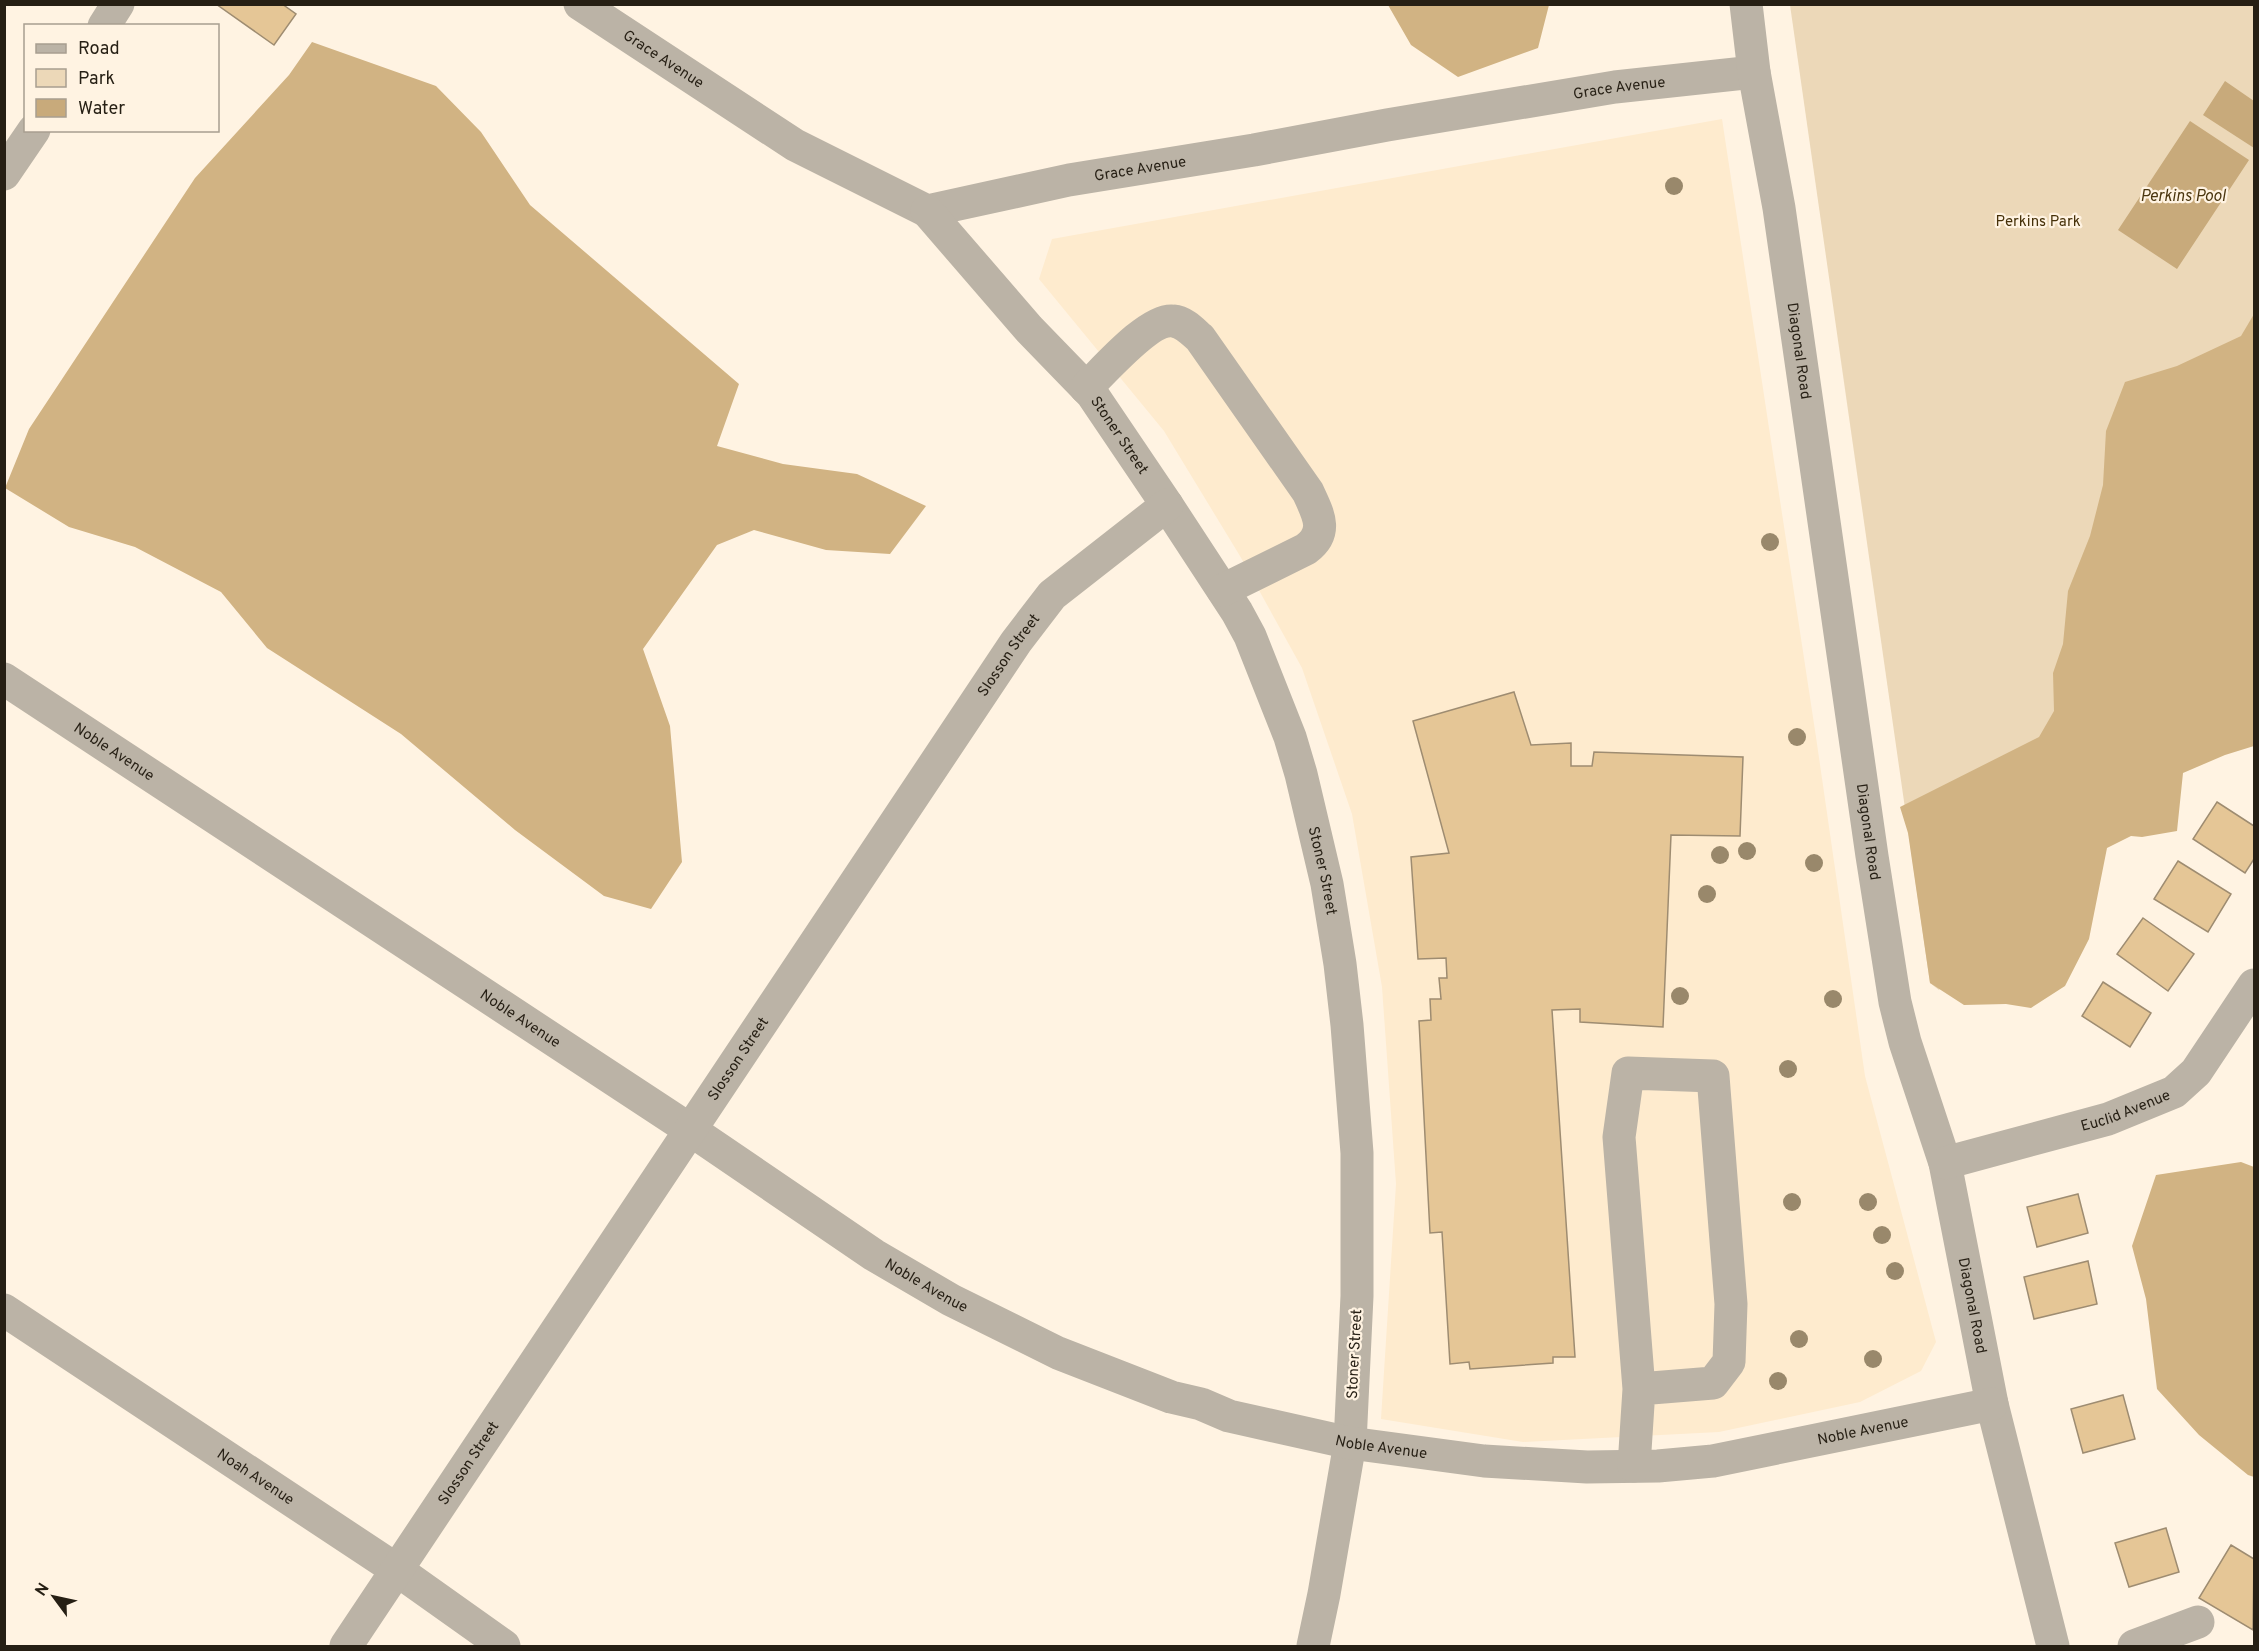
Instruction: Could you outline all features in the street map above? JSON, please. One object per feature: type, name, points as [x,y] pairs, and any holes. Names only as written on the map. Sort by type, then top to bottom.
[{"type":"street","points":[[105,24],[118,4]]},
{"type":"street","name":"Grace Avenue","points":[[580,4],[795,145],[927,212],[1069,180],[1254,150],[1398,123],[1615,87],[1754,72]]},
{"type":"street","name":"Diagonal Road","points":[[1746,4],[1754,72],[1779,208],[1895,1002],[1905,1042],[1945,1163],[1992,1404],[2053,1647]]},
{"type":"street","points":[[4,174],[33,132]]},
{"type":"street","name":"Stoner Street","points":[[927,212],[1029,329],[1086,388],[1167,505],[1223,590],[1250,636],[1290,737],[1301,774],[1327,884],[1340,964],[1347,1025],[1356,1153],[1357,1296],[1350,1443],[1313,1647]]},
{"type":"street","points":[[1086,388],[1142,335],[1156,325],[1172,320],[1186,326],[1200,338],[1308,492],[1318,513],[1320,528],[1317,541],[1306,549],[1223,590]]},
{"type":"street","name":"Slosson Street","points":[[346,1647],[1016,642],[1052,595],[1167,505]]},
{"type":"street","name":"Noble Avenue","points":[[4,679],[692,1131],[874,1255],[951,1300],[1058,1353],[1171,1397],[1201,1404],[1230,1416],[1350,1443],[1484,1461],[1587,1467],[1713,1461],[1992,1404]]},
{"type":"street","name":"Euclid Avenue","points":[[1945,1163],[2108,1119],[2174,1092],[2196,1072],[2254,985]]},
{"type":"street","points":[[1634,1466],[1639,1389],[1619,1137],[1628,1073],[1713,1076],[1731,1304],[1729,1362],[1713,1383],[1639,1389]]},
{"type":"street","name":"Noah Avenue","points":[[4,1310],[397,1570],[504,1647]]},
{"type":"street","points":[[2133,1647],[2198,1622]]},
{"type":"shaded area","points":[[1388,5],[1549,5],[1538,48],[1458,77],[1411,45]]},
{"type":"shaded area","points":[[312,42],[436,86],[481,132],[530,205],[739,384],[717,446],[783,464],[857,474],[926,506],[890,554],[826,550],[754,530],[717,545],[643,649],[670,726],[682,862],[651,909],[604,896],[515,830],[401,734],[267,648],[221,592],[135,547],[69,527],[5,488],[29,429],[195,178],[289,75]]},
{"type":"shaded area","points":[[1722,119],[1865,1076],[1936,1342],[1921,1371],[1860,1402],[1719,1432],[1523,1442],[1381,1419],[1396,1184],[1382,987],[1352,814],[1302,668],[1240,556],[1164,431],[1039,279],[1052,239]]},
{"type":"shaded area","points":[[2254,314],[2254,746],[2225,755],[2183,773],[2177,831],[2142,837],[2131,836],[2107,848],[2089,939],[2065,986],[2031,1008],[2006,1004],[1964,1005],[1930,983],[1908,833],[1900,807],[2039,737],[2054,711],[2053,673],[2063,644],[2068,591],[2090,536],[2103,485],[2106,431],[2125,382],[2177,366],[2241,336]]},
{"type":"shaded area","points":[[2241,1162],[2254,1167],[2254,1477],[2248,1475],[2199,1435],[2157,1389],[2146,1299],[2132,1246],[2156,1175]]},
{"type":"green space","name":"Perkins Park","points":[[1790,5],[2254,5],[2254,504],[1939,990],[1930,983]]},
{"type":"water","points":[[2225,81],[2254,101],[2254,148],[2203,115]]},
{"type":"water","name":"Perkins Pool","points":[[2190,121],[2249,160],[2177,269],[2118,230]]},
{"type":"building","points":[[216,4],[282,4],[296,14],[274,45]]},
{"type":"building","points":[[1514,692],[1531,745],[1571,743],[1571,766],[1592,766],[1594,752],[1743,757],[1740,836],[1671,835],[1663,1027],[1580,1022],[1580,1009],[1552,1010],[1575,1357],[1553,1357],[1553,1363],[1470,1369],[1469,1362],[1450,1364],[1442,1232],[1430,1233],[1419,1021],[1431,1020],[1430,999],[1441,999],[1439,978],[1447,978],[1446,958],[1418,959],[1411,857],[1449,853],[1413,721]]},
{"type":"building","points":[[2217,802],[2254,826],[2254,859],[2245,873],[2193,839]]},
{"type":"building","points":[[2178,861],[2231,894],[2208,932],[2154,899]]},
{"type":"building","points":[[2143,918],[2194,954],[2168,991],[2117,954]]},
{"type":"building","points":[[2103,982],[2151,1013],[2130,1047],[2082,1016]]},
{"type":"building","points":[[2078,1194],[2088,1233],[2037,1247],[2027,1207]]},
{"type":"building","points":[[2088,1261],[2097,1304],[2034,1319],[2024,1277]]},
{"type":"building","points":[[2123,1395],[2135,1439],[2083,1453],[2071,1409]]},
{"type":"building","points":[[2166,1528],[2179,1572],[2129,1587],[2115,1543]]},
{"type":"building","points":[[2231,1545],[2254,1559],[2253,1630],[2199,1598]]}]
